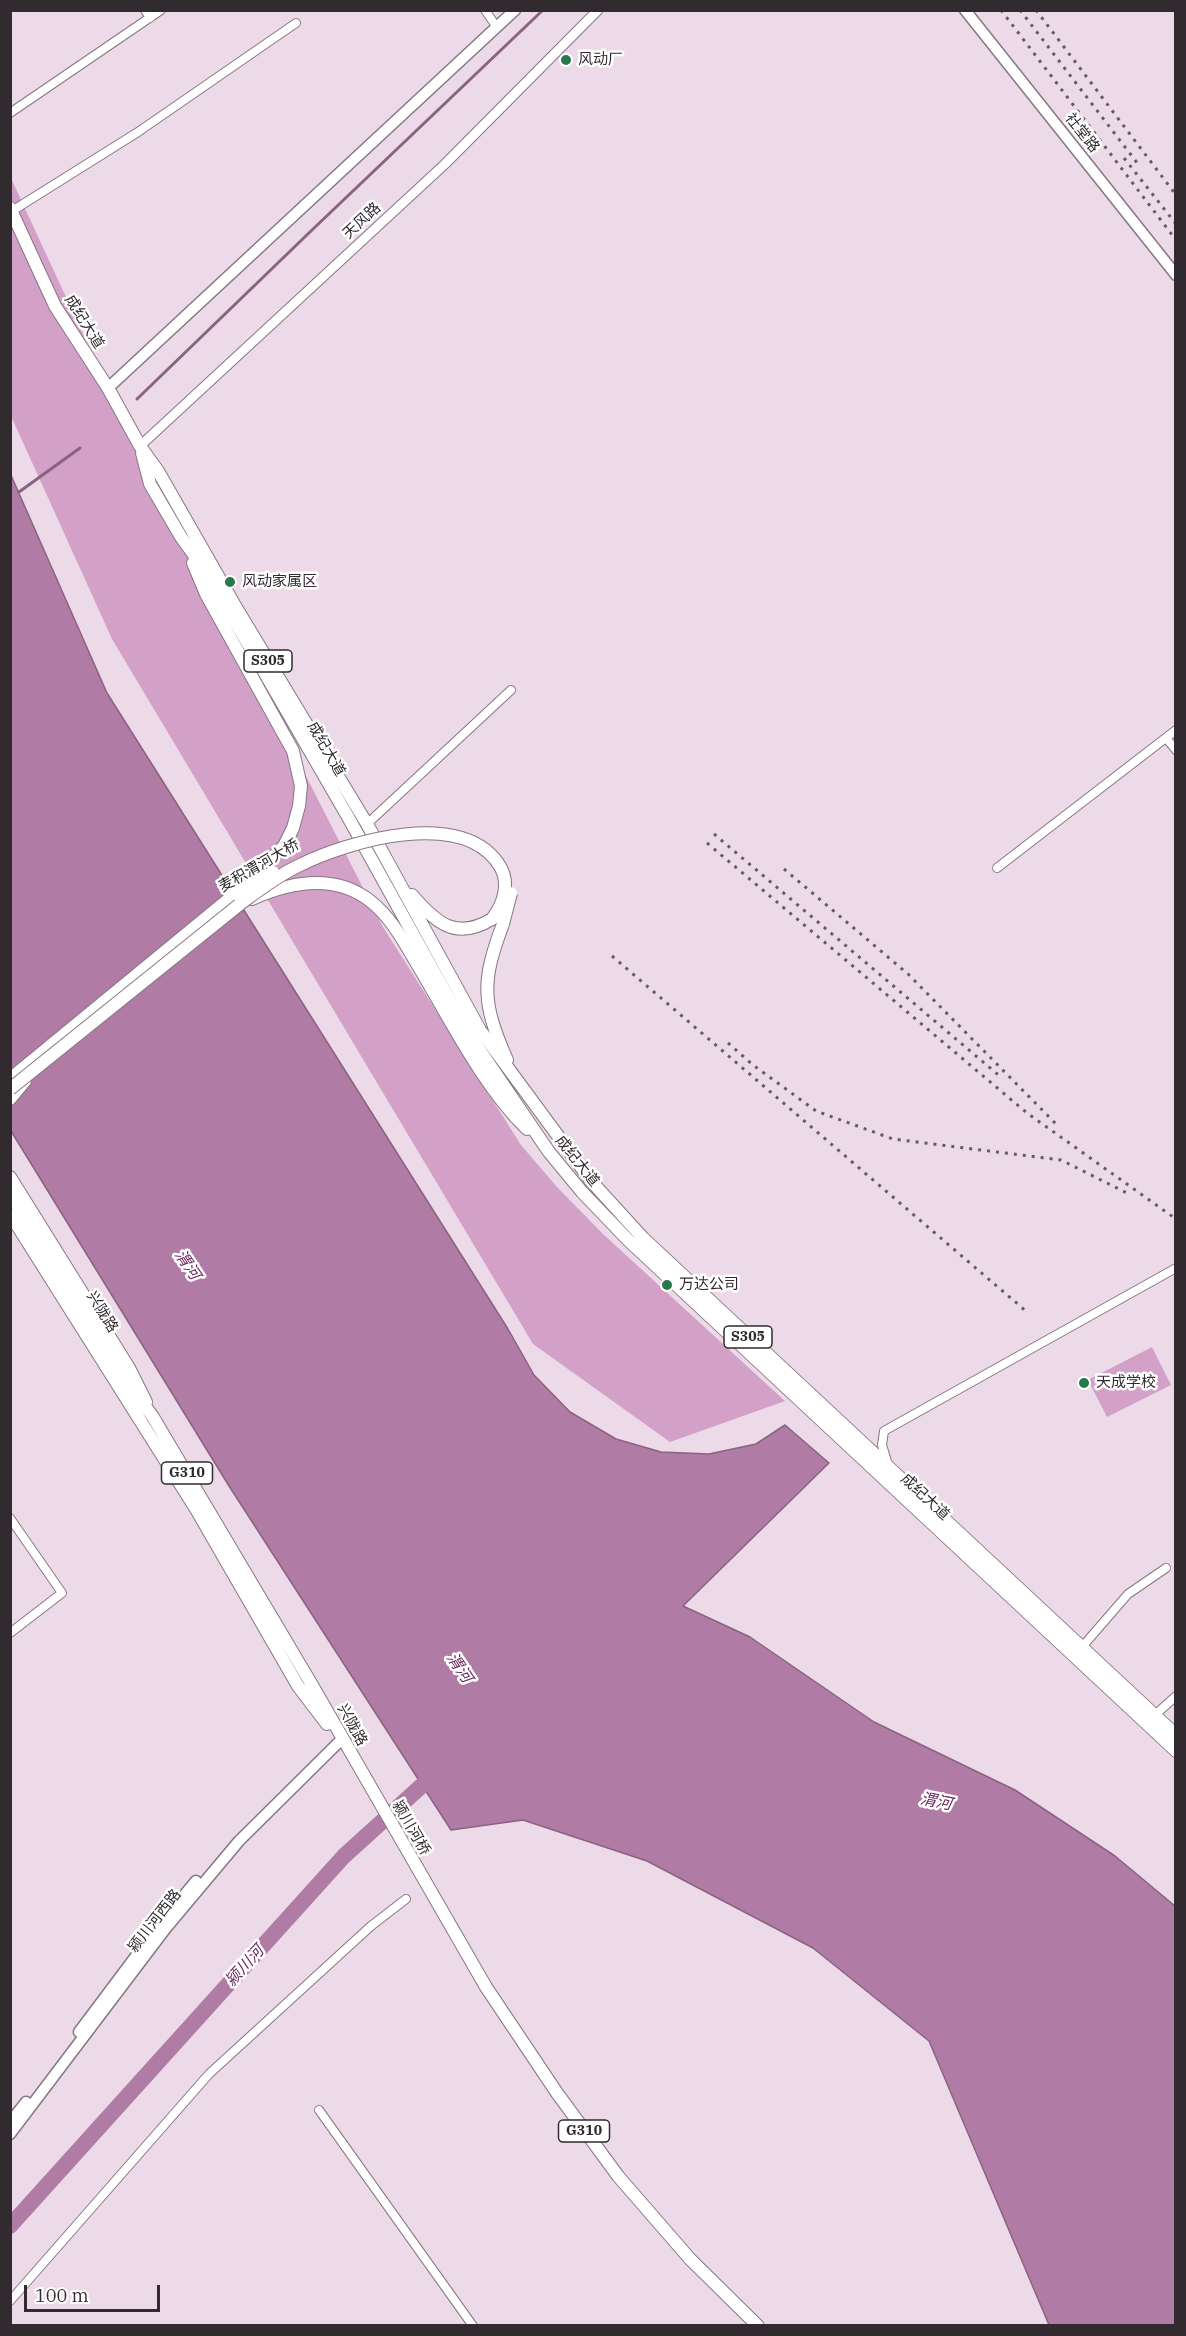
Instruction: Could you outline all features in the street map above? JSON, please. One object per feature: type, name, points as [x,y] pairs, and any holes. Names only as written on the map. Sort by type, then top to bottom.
[{"type":"main road","points":[[108,388],[514,10]]},
{"type":"main road","name":"社堂路","points":[[965,10],[1176,275]]},
{"type":"main road","name":"成纪大道","points":[[11,210],[55,306],[108,388],[140,446],[158,471],[234,604],[367,824],[480,1030],[558,1138],[618,1212],[770,1358],[1176,1735]]},
{"type":"main road","name":"成纪大道","points":[[140,446],[150,484],[181,537],[207,573],[348,817],[468,1034],[549,1152],[582,1192],[628,1240],[1176,1751]]},
{"type":"main road","points":[[181,537],[206,594],[293,751],[301,786],[293,828],[284,846],[238,899]]},
{"type":"main road","name":"麦积渭河大桥","points":[[10,1089],[29,1069],[238,899],[281,867],[342,842],[403,829],[428,827],[452,829],[480,838],[500,854],[507,864],[511,877],[511,894],[497,921],[488,975],[487,998],[492,1026],[517,1083]]},
{"type":"main road","points":[[396,876],[426,911],[440,923],[453,928],[468,929],[497,921]]},
{"type":"main road","points":[[238,899],[299,882],[335,884],[368,899],[394,926],[466,1046],[512,1114],[549,1152]]},
{"type":"main road","points":[[10,1078],[29,1069]]},
{"type":"main road","points":[[10,1099],[29,1069]]},
{"type":"main road","points":[[10,1177],[129,1368],[153,1417]]},
{"type":"main road","name":"兴陇路","points":[[10,1193],[123,1376],[153,1417],[312,1685],[353,1759]]},
{"type":"main road","name":"兴陇路","points":[[10,1214],[196,1509],[298,1686],[353,1759]]},
{"type":"main road","name":"颍川河西路","points":[[10,2122],[160,1924],[190,1888],[250,1820],[338,1739]]},
{"type":"main road","name":"颍川河西路","points":[[10,2134],[166,1928],[231,1850],[338,1739]]},
{"type":"main road","name":"颍川河桥","points":[[353,1759],[490,1994],[557,2093],[618,2176],[690,2259],[758,2325]]},
{"type":"street","points":[[145,10],[150,18]]},
{"type":"street","points":[[10,113],[161,10]]},
{"type":"street","points":[[485,10],[496,26]]},
{"type":"street","name":"天风路","points":[[140,446],[445,164],[598,10]]},
{"type":"street","points":[[11,210],[138,132],[296,23]]},
{"type":"street","points":[[367,824],[511,690]]},
{"type":"street","points":[[998,868],[1176,730]]},
{"type":"street","points":[[1166,738],[1176,750]]},
{"type":"street","points":[[888,1466],[882,1445],[884,1431],[1176,1268]]},
{"type":"street","points":[[10,1518],[62,1593],[10,1633]]},
{"type":"street","points":[[1082,1647],[1128,1594],[1166,1568]]},
{"type":"street","points":[[1155,1715],[1176,1696]]},
{"type":"street","points":[[10,2301],[209,2074],[371,1926],[406,1899]]},
{"type":"street","points":[[319,2110],[473,2325]]},
{"type":"shaded area","points":[[10,176],[108,388],[383,927],[521,1145],[557,1187],[603,1234],[785,1401],[670,1442],[533,1344],[112,639],[11,416]]},
{"type":"shaded area","points":[[1152,1347],[1171,1385],[1107,1417],[1088,1380]]},
{"type":"water","name":"渭河","points":[[10,473],[107,693],[508,1329],[534,1375],[570,1412],[616,1439],[661,1452],[709,1454],[756,1444],[785,1425],[829,1463],[683,1606],[750,1637],[874,1722],[1015,1790],[1115,1856],[1175,1906],[1175,2325],[1049,2325],[929,2041],[813,1948],[647,1861],[523,1820],[451,1830],[229,1486],[11,1131]]},
{"type":"waterway","points":[[137,399],[543,10]]},
{"type":"waterway","points":[[19,492],[80,448]]},
{"type":"waterway","name":"颍川河","points":[[10,2226],[344,1856],[438,1771]]},
{"type":"railway","points":[[1001,10],[1176,240]]},
{"type":"railway","points":[[1020,10],[1138,164]]},
{"type":"railway","points":[[1036,10],[1176,195]]},
{"type":"railway","points":[[1124,158],[1176,224]]},
{"type":"railway","points":[[714,834],[1002,1078]]},
{"type":"railway","points":[[707,843],[1027,1113],[1176,1219]]},
{"type":"railway","points":[[784,869],[908,974],[1058,1126]]},
{"type":"railway","points":[[612,956],[1027,1312]]},
{"type":"railway","points":[[728,1043],[753,1065],[816,1111],[893,1139],[1061,1160],[1131,1195]]},
{"type":"place","name":"风动厂","points":[[566,60]]},
{"type":"place","name":"风动家属区","points":[[230,582]]},
{"type":"place","name":"万达公司","points":[[667,1285]]},
{"type":"place","name":"天成学校","points":[[1084,1383]]}]
